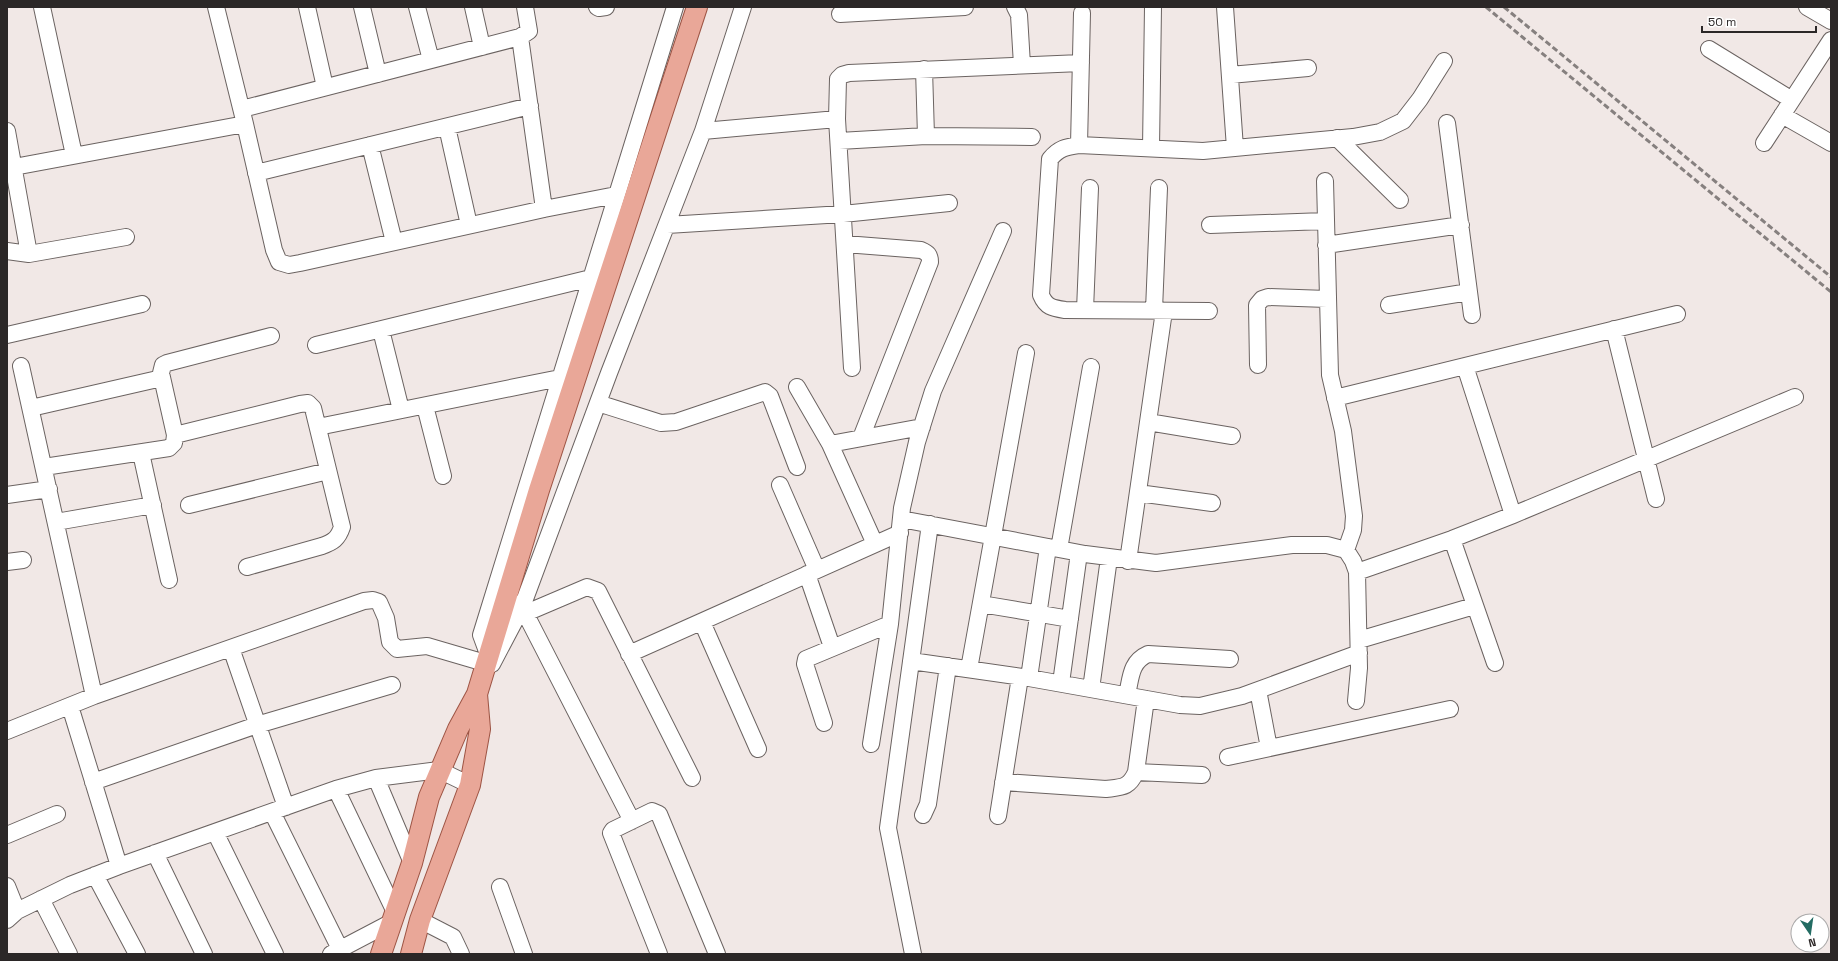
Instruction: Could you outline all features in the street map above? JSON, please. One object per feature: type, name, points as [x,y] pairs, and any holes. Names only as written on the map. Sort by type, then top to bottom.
[{"type":"main road","points":[[381,954],[412,863],[429,797],[439,770],[458,729],[477,694],[486,659],[539,490],[697,7]]},
{"type":"main road","points":[[411,954],[420,920],[470,785],[480,729],[477,694]]},
{"type":"street","points":[[42,7],[74,156]]},
{"type":"street","points":[[216,7],[242,109],[274,250],[279,262],[289,265],[300,263],[544,209],[616,196]]},
{"type":"street","points":[[307,7],[325,87]]},
{"type":"street","points":[[362,7],[378,74]]},
{"type":"street","points":[[417,7],[431,60]]},
{"type":"street","points":[[472,7],[482,47]]},
{"type":"street","points":[[242,109],[520,37],[529,31],[525,7]]},
{"type":"street","points":[[596,7],[606,7]]},
{"type":"street","points":[[7,731],[94,696],[364,601],[374,600],[379,602],[386,618],[390,642],[397,649],[427,646],[486,659],[481,635],[590,278],[675,7]]},
{"type":"street","points":[[477,694],[524,610],[598,403],[703,130],[743,7]]},
{"type":"street","points":[[840,14],[966,7]]},
{"type":"street","points":[[1015,7],[1019,15],[1022,65]]},
{"type":"street","points":[[1151,148],[1153,7]]},
{"type":"street","points":[[1225,7],[1235,148]]},
{"type":"street","points":[[1807,7],[1831,22]]},
{"type":"street","points":[[1079,145],[1082,13]]},
{"type":"street","points":[[520,37],[544,209]]},
{"type":"street","points":[[1764,143],[1831,40]]},
{"type":"street","points":[[1709,49],[1792,100]]},
{"type":"street","points":[[1209,311],[1084,310],[1051,308],[1044,303],[1041,295],[1050,159],[1056,151],[1063,147],[1079,145],[1203,150],[1337,138],[1380,132],[1402,121],[1420,100],[1444,61]]},
{"type":"street","points":[[852,368],[838,141],[838,79],[842,75],[850,73],[1081,63]]},
{"type":"street","points":[[1230,75],[1308,68]]},
{"type":"street","points":[[924,69],[926,136]]},
{"type":"street","points":[[256,173],[530,106]]},
{"type":"street","points":[[1782,115],[1831,143]]},
{"type":"street","points":[[703,130],[837,119]]},
{"type":"street","points":[[1447,123],[1472,315]]},
{"type":"street","points":[[14,167],[245,124]]},
{"type":"street","points":[[447,127],[469,226]]},
{"type":"street","points":[[7,131],[29,254]]},
{"type":"street","points":[[838,141],[926,136],[1032,137]]},
{"type":"street","points":[[1337,138],[1400,200]]},
{"type":"street","points":[[370,145],[394,242]]},
{"type":"street","points":[[1325,181],[1330,375],[1343,431],[1354,516],[1353,530],[1346,550]]},
{"type":"street","points":[[1084,310],[1090,188]]},
{"type":"street","points":[[1128,561],[1148,422],[1159,310],[1159,188]]},
{"type":"street","points":[[667,225],[843,214],[949,203]]},
{"type":"street","points":[[1210,225],[1325,221]]},
{"type":"street","points":[[1326,245],[1461,225]]},
{"type":"street","points":[[871,744],[890,624],[900,526],[922,427],[933,391],[1003,231]]},
{"type":"street","points":[[7,251],[29,254],[126,237]]},
{"type":"street","points":[[845,244],[922,250],[927,252],[930,256],[930,262],[861,438]]},
{"type":"street","points":[[316,345],[590,278]]},
{"type":"street","points":[[1389,305],[1469,292]]},
{"type":"street","points":[[1258,365],[1257,305],[1262,299],[1268,297],[1328,299]]},
{"type":"street","points":[[7,335],[142,304]]},
{"type":"street","points":[[1335,398],[1677,314]]},
{"type":"street","points":[[381,330],[401,410]]},
{"type":"street","points":[[1614,330],[1656,499]]},
{"type":"street","points":[[44,468],[169,448],[174,443],[175,435],[161,368],[167,362],[272,336]]},
{"type":"street","points":[[969,669],[1026,353]]},
{"type":"street","points":[[21,366],[94,696]]},
{"type":"street","points":[[1465,366],[1513,515]]},
{"type":"street","points":[[998,816],[1003,782],[1038,613],[1091,367]]},
{"type":"street","points":[[31,408],[162,378]]},
{"type":"street","points":[[318,427],[560,378]]},
{"type":"street","points":[[797,388],[830,444],[875,544]]},
{"type":"street","points":[[598,403],[661,423],[676,422],[765,392],[770,396],[797,467]]},
{"type":"street","points":[[1357,572],[1452,539],[1513,515],[1795,397]]},
{"type":"street","points":[[175,435],[304,403],[308,403],[312,408],[342,527],[339,536],[333,541],[322,546],[247,568]]},
{"type":"street","points":[[425,406],[443,476]]},
{"type":"street","points":[[1148,422],[1232,436]]},
{"type":"street","points":[[830,444],[922,427]]},
{"type":"street","points":[[141,453],[169,580]]},
{"type":"street","points":[[189,505],[328,471]]},
{"type":"street","points":[[780,485],[812,572],[832,647]]},
{"type":"street","points":[[7,495],[48,490]]},
{"type":"street","points":[[1138,493],[1212,503]]},
{"type":"street","points":[[56,522],[153,505]]},
{"type":"street","points":[[913,954],[888,828],[930,524]]},
{"type":"street","points":[[629,654],[875,544],[900,526],[930,524],[1079,553],[1128,561],[1156,563],[1292,545],[1327,545],[1346,550],[1353,561],[1357,572],[1360,668],[1356,702]]},
{"type":"street","points":[[1452,539],[1495,663]]},
{"type":"street","points":[[1061,683],[1079,553]]},
{"type":"street","points":[[1091,689],[1109,558]]},
{"type":"street","points":[[7,562],[23,560]]},
{"type":"street","points":[[510,583],[632,821]]},
{"type":"street","points":[[524,610],[587,587],[594,588],[598,591],[692,778]]},
{"type":"street","points":[[980,604],[1070,619]]},
{"type":"street","points":[[911,661],[1025,677],[1180,705],[1200,706],[1258,690],[1359,647],[1474,606]]},
{"type":"street","points":[[702,622],[758,749]]},
{"type":"street","points":[[824,723],[805,664],[806,659],[810,656],[890,624]]},
{"type":"street","points":[[230,648],[257,725],[279,810],[335,951],[393,917],[336,789]]},
{"type":"street","points":[[1127,695],[1134,664],[1141,657],[1148,654],[1230,659]]},
{"type":"street","points":[[923,815],[928,804],[948,666]]},
{"type":"street","points":[[93,782],[257,725],[392,685]]},
{"type":"street","points":[[1258,690],[1269,748]]},
{"type":"street","points":[[1003,782],[1106,789],[1122,788],[1132,781],[1136,772],[1146,699]]},
{"type":"street","points":[[70,706],[119,866]]},
{"type":"street","points":[[1228,757],[1450,708]]},
{"type":"street","points":[[7,886],[12,916],[41,899],[95,875],[336,789],[376,778],[439,770],[470,785]]},
{"type":"street","points":[[1136,772],[1202,775]]},
{"type":"street","points":[[376,778],[412,863]]},
{"type":"street","points":[[659,954],[612,833],[613,830],[652,811],[659,814],[717,954]]},
{"type":"street","points":[[7,835],[57,814]]},
{"type":"street","points":[[215,832],[275,954]]},
{"type":"street","points":[[155,854],[204,954]]},
{"type":"street","points":[[95,875],[137,954]]},
{"type":"street","points":[[500,887],[524,954]]},
{"type":"street","points":[[41,899],[69,954]]},
{"type":"street","points":[[420,920],[453,937],[461,954]]},
{"type":"railway","points":[[1486,7],[1831,292]]},
{"type":"railway","points":[[1504,7],[1831,277]]}]
